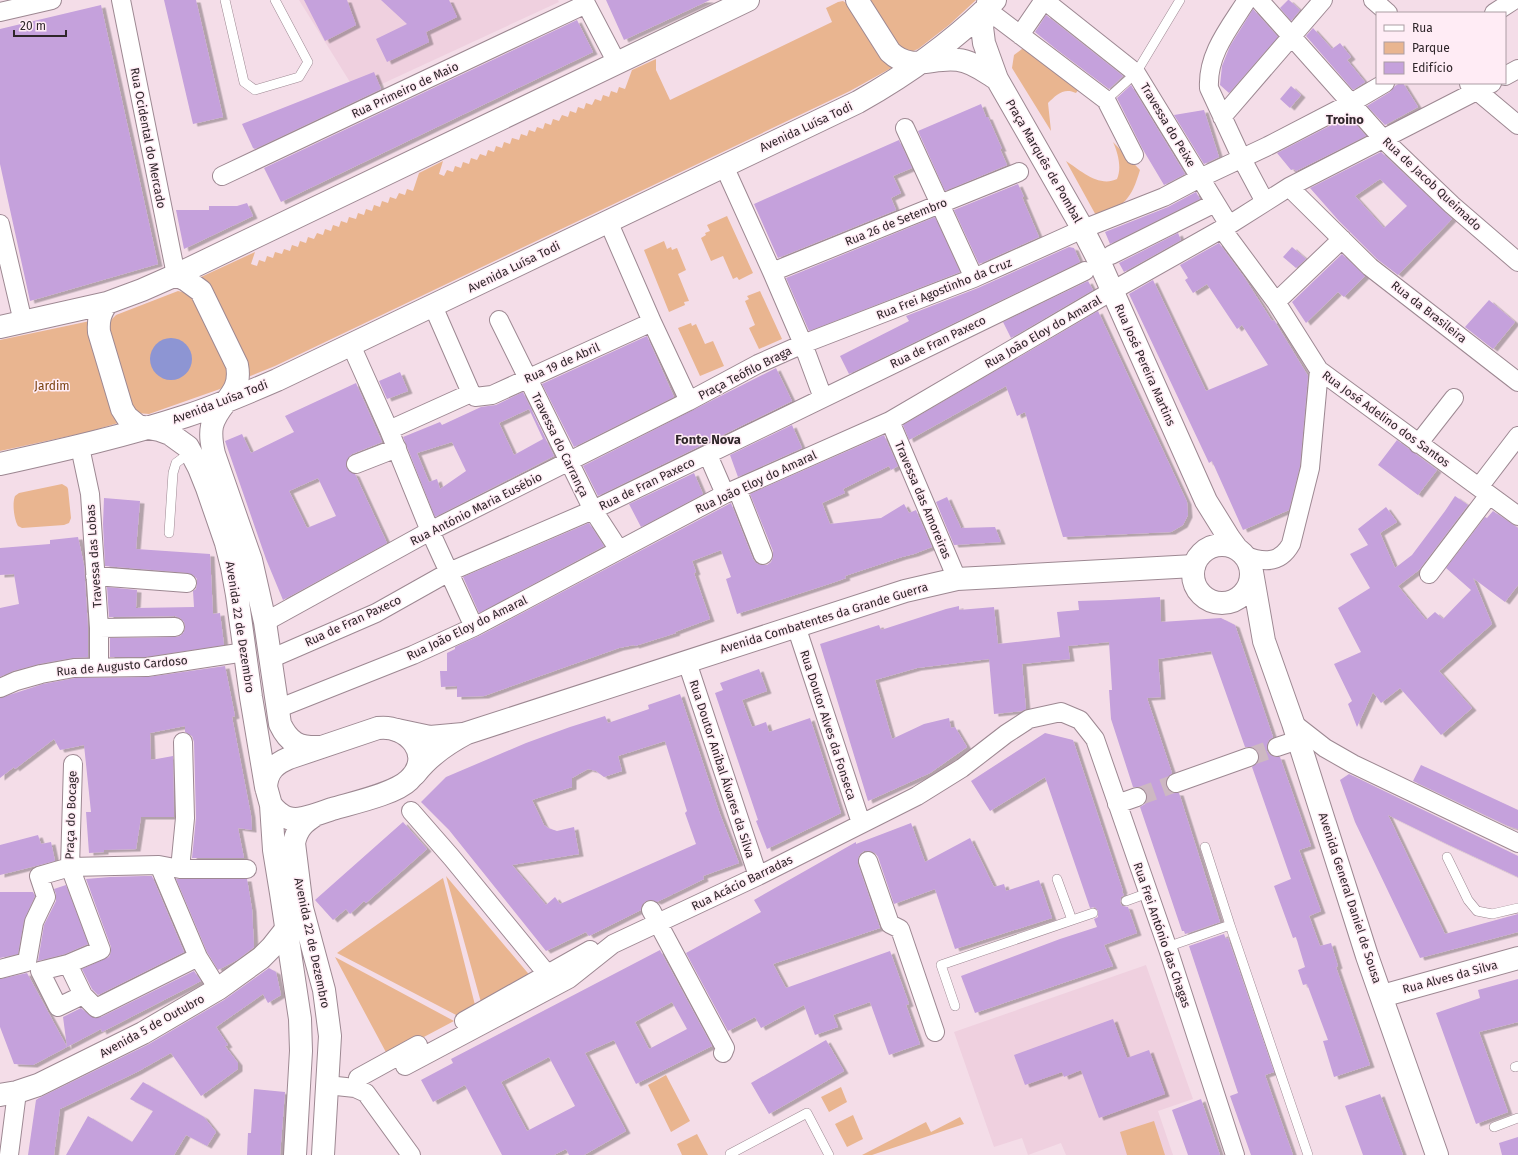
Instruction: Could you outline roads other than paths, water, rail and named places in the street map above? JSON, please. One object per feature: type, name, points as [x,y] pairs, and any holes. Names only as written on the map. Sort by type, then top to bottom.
[{"type":"main road","points":[[0,327],[107,303],[142,290],[748,0]]},
{"type":"main road","points":[[857,0],[890,52],[904,62],[921,63]]},
{"type":"main road","name":"Avenida Luísa Todi","points":[[0,464],[80,447],[147,428],[228,401],[277,380],[858,102],[885,87],[921,63],[959,33],[990,3]]},
{"type":"main road","name":"Praça Marquês de Pombal","points":[[990,3],[982,27],[984,43],[997,80],[1083,229]]},
{"type":"main road","name":"Praça Marquês de Pombal","points":[[921,63],[942,59],[960,60],[977,66],[997,80]]},
{"type":"main road","name":"Rua José Pereira Martins","points":[[1083,229],[1206,501],[1229,538],[1244,558]]},
{"type":"main road","name":"Avenida 22 de Dezembro","points":[[176,275],[191,282],[201,291],[237,366],[238,382],[235,391],[219,410],[214,419],[211,437],[214,454],[251,560],[265,622],[277,709],[284,731],[292,740],[302,747],[320,747]]},
{"type":"main road","name":"Avenida 22 de Dezembro","points":[[107,303],[101,312],[98,322],[99,332],[122,409],[132,422],[147,428],[170,434],[188,447],[207,488],[226,543],[237,595],[250,698],[268,796],[274,850],[300,1019],[301,1051],[295,1155]]},
{"type":"main road","name":"Rua José Pereira Martins","points":[[1196,562],[1206,539],[1208,526],[1206,501]]},
{"type":"main road","points":[[1196,562],[1207,549],[1219,545],[1229,545],[1244,558],[1251,581],[1247,589],[1241,597],[1233,602],[1222,604],[1212,602]]},
{"type":"main road","name":"Avenida General Daniel de Sousa","points":[[1244,558],[1264,641],[1296,731],[1368,956],[1437,1155]]},
{"type":"main road","name":"Avenida General Daniel de Sousa","points":[[1196,562],[1193,577],[1196,587],[1202,596],[1244,617],[1253,624],[1264,641]]},
{"type":"main road","name":"Avenida Combatentes da Grande Guerra","points":[[415,774],[424,764],[452,741],[467,733],[905,591],[957,579],[1196,562]]},
{"type":"main road","name":"Avenida 22 de Dezembro","points":[[386,727],[397,730],[415,742],[418,750],[419,761],[415,774],[409,781],[388,792],[304,818],[288,818],[277,812],[268,796],[269,774],[277,763],[320,747],[378,728],[386,727]]},
{"type":"main road","name":"Avenida Combatentes da Grande Guerra","points":[[397,730],[430,736],[467,733]]},
{"type":"main road","name":"Avenida 22 de Dezembro","points":[[319,813],[305,822],[296,834],[294,843],[302,908],[324,990],[330,1036],[323,1155]]},
{"type":"main road","name":"Avenida 5 de Outubro","points":[[9,1094],[38,1085],[143,1033],[218,989],[261,958],[287,928]]},
{"type":"main road","name":"Rua Alves da Silva","points":[[1382,996],[1518,958]]},
{"type":"street","points":[[0,12],[52,0]]},
{"type":"street","name":"Rua Ocidental do Mercado","points":[[121,0],[176,275]]},
{"type":"street","points":[[1020,35],[1044,0],[1136,73]]},
{"type":"street","points":[[1247,0],[1221,40],[1211,63],[1208,76],[1209,88],[1242,159],[1265,202]]},
{"type":"street","name":"Rua de Jacob Queimado","points":[[1259,0],[1383,139],[1452,205],[1518,262]]},
{"type":"street","points":[[1373,0],[1387,12]]},
{"type":"street","points":[[1496,12],[1514,0]]},
{"type":"street","points":[[585,2],[617,63]]},
{"type":"street","name":"Rua Primeiro de Maio","points":[[222,176],[585,2]]},
{"type":"street","points":[[990,3],[1020,35],[1106,100],[1134,155]]},
{"type":"street","points":[[1222,117],[1320,3]]},
{"type":"street","points":[[1506,75],[1518,69]]},
{"type":"street","name":"Travessa do Peixe","points":[[1136,73],[1215,203],[1226,227]]},
{"type":"street","name":"Praça Marquês de Pombal","points":[[1083,229],[1164,197],[1351,103],[1383,84]]},
{"type":"street","points":[[1479,86],[1518,125]]},
{"type":"street","name":"Rua João Eloy do Amaral","points":[[277,709],[413,655],[474,627],[731,492],[890,421],[1112,291],[1226,227],[1289,187],[1383,139],[1479,86]]},
{"type":"street","points":[[905,128],[974,278]]},
{"type":"street","name":"Praça Teófilo Braga","points":[[608,222],[689,401],[758,364],[803,344],[724,166]]},
{"type":"street","name":"Rua 26 de Setembro","points":[[772,272],[1019,172]]},
{"type":"street","name":"Rua da Brasileira","points":[[1289,187],[1370,267],[1518,382]]},
{"type":"street","points":[[1111,255],[1215,203]]},
{"type":"street","points":[[0,224],[23,322]]},
{"type":"street","name":"Rua José Adelino dos Santos","points":[[1226,227],[1319,370],[1518,516]]},
{"type":"street","name":"Rua Frei Agostinho da Cruz","points":[[803,344],[974,278],[1083,229]]},
{"type":"street","points":[[1276,302],[1342,239]]},
{"type":"street","name":"Rua de Fran Paxeco","points":[[270,659],[376,613],[448,572],[593,510],[1085,271]]},
{"type":"street","points":[[389,430],[471,393],[433,306]]},
{"type":"street","name":"Travessa do Carrança","points":[[499,320],[593,510],[619,550]]},
{"type":"street","name":"Rua 19 de Abril","points":[[471,393],[475,397],[492,395],[652,322]]},
{"type":"street","points":[[803,344],[823,398]]},
{"type":"street","points":[[351,345],[397,448],[430,531],[474,627]]},
{"type":"street","points":[[1244,558],[1262,561],[1274,560],[1282,556],[1291,544],[1310,468],[1319,370]]},
{"type":"street","points":[[1418,444],[1454,398]]},
{"type":"street","name":"Rua António Maria Eusébio","points":[[265,622],[430,531],[689,401]]},
{"type":"street","name":"Travessa das Amoreiras","points":[[890,421],[957,579]]},
{"type":"street","points":[[1429,574],[1484,491],[1518,436]]},
{"type":"street","name":"Travessa das Lobas","points":[[80,447],[90,494],[99,628],[99,667]]},
{"type":"street","points":[[356,464],[397,448]]},
{"type":"street","points":[[708,454],[731,492],[763,555]]},
{"type":"street","points":[[95,576],[187,584]]},
{"type":"street","name":"Rua Doutor Alves da Fonseca","points":[[796,626],[861,823]]},
{"type":"street","points":[[99,628],[175,628]]},
{"type":"street","name":"Rua de Augusto Cardoso","points":[[0,688],[16,681],[41,674],[74,668],[147,667],[245,652]]},
{"type":"street","name":"Rua Doutor Aníbal Álvares da Silva","points":[[687,662],[758,876]]},
{"type":"street","name":"Rua Acácio Barradas","points":[[405,1066],[569,979],[613,944],[655,917],[758,876],[917,796],[962,768],[1006,734],[1029,719],[1061,712],[1080,720]]},
{"type":"street","name":"Rua Frei António das Chagas","points":[[1080,720],[1095,739],[1167,947],[1235,1155]]},
{"type":"street","points":[[1277,748],[1296,731],[1353,764],[1518,843]]},
{"type":"street","points":[[180,869],[185,818],[183,742]]},
{"type":"street","points":[[1176,783],[1249,757]]},
{"type":"street","name":"Praça do Bocage","points":[[70,867],[73,764]]},
{"type":"street","points":[[1117,804],[1137,797]]},
{"type":"street","points":[[411,811],[452,858],[548,975]]},
{"type":"street","points":[[868,861],[890,924],[900,929],[935,1032]]},
{"type":"street","points":[[159,865],[198,957],[218,989]]},
{"type":"street","points":[[83,995],[58,1007],[34,966],[34,922],[46,897],[39,876],[70,867],[159,865],[180,869],[247,869]]},
{"type":"street","points":[[0,969],[68,964],[101,950],[70,867]]},
{"type":"street","points":[[655,917],[725,1048],[723,1053]]},
{"type":"street","points":[[358,1078],[548,975],[610,939],[613,944]]},
{"type":"street","points":[[68,964],[83,995],[96,1008],[198,957]]},
{"type":"street","points":[[327,1085],[355,1088],[366,1093],[411,1155]]},
{"type":"street","points":[[9,1094],[9,1155]]},
{"type":"lane","points":[[225,0],[244,82],[255,90],[299,77],[308,62],[275,0]]},
{"type":"lane","points":[[1106,100],[1136,73],[1180,0]]},
{"type":"lane","points":[[169,533],[173,473],[176,463],[191,452]]},
{"type":"lane","points":[[1205,847],[1308,1155]]},
{"type":"lane","points":[[1447,857],[1468,900],[1476,911],[1492,914],[1518,908]]},
{"type":"lane","points":[[1057,879],[1072,920]]},
{"type":"lane","points":[[1126,901],[1148,893]]},
{"type":"lane","points":[[955,1006],[941,965],[1092,913]]},
{"type":"lane","points":[[1167,947],[1230,925]]},
{"type":"lane","points":[[731,1155],[730,1154],[807,1113],[829,1155]]},
{"type":"lane","points":[[1494,1127],[1518,1118]]},
{"type":"water","points":[[167,338],[175,338],[183,341],[189,347],[192,359],[189,371],[183,377],[175,380],[167,380],[159,377],[153,371],[150,363],[150,355],[153,347],[159,341]]},
{"type":"tunnel","points":[[1249,757],[1277,747]]},
{"type":"tunnel","points":[[1137,797],[1176,783]]},
{"type":"district","name":"Troino","points":[[1345,119]]},
{"type":"district","name":"Fonte Nova","points":[[708,439]]},
{"type":"park label","name":"Jardim","points":[[52,386]]}]
